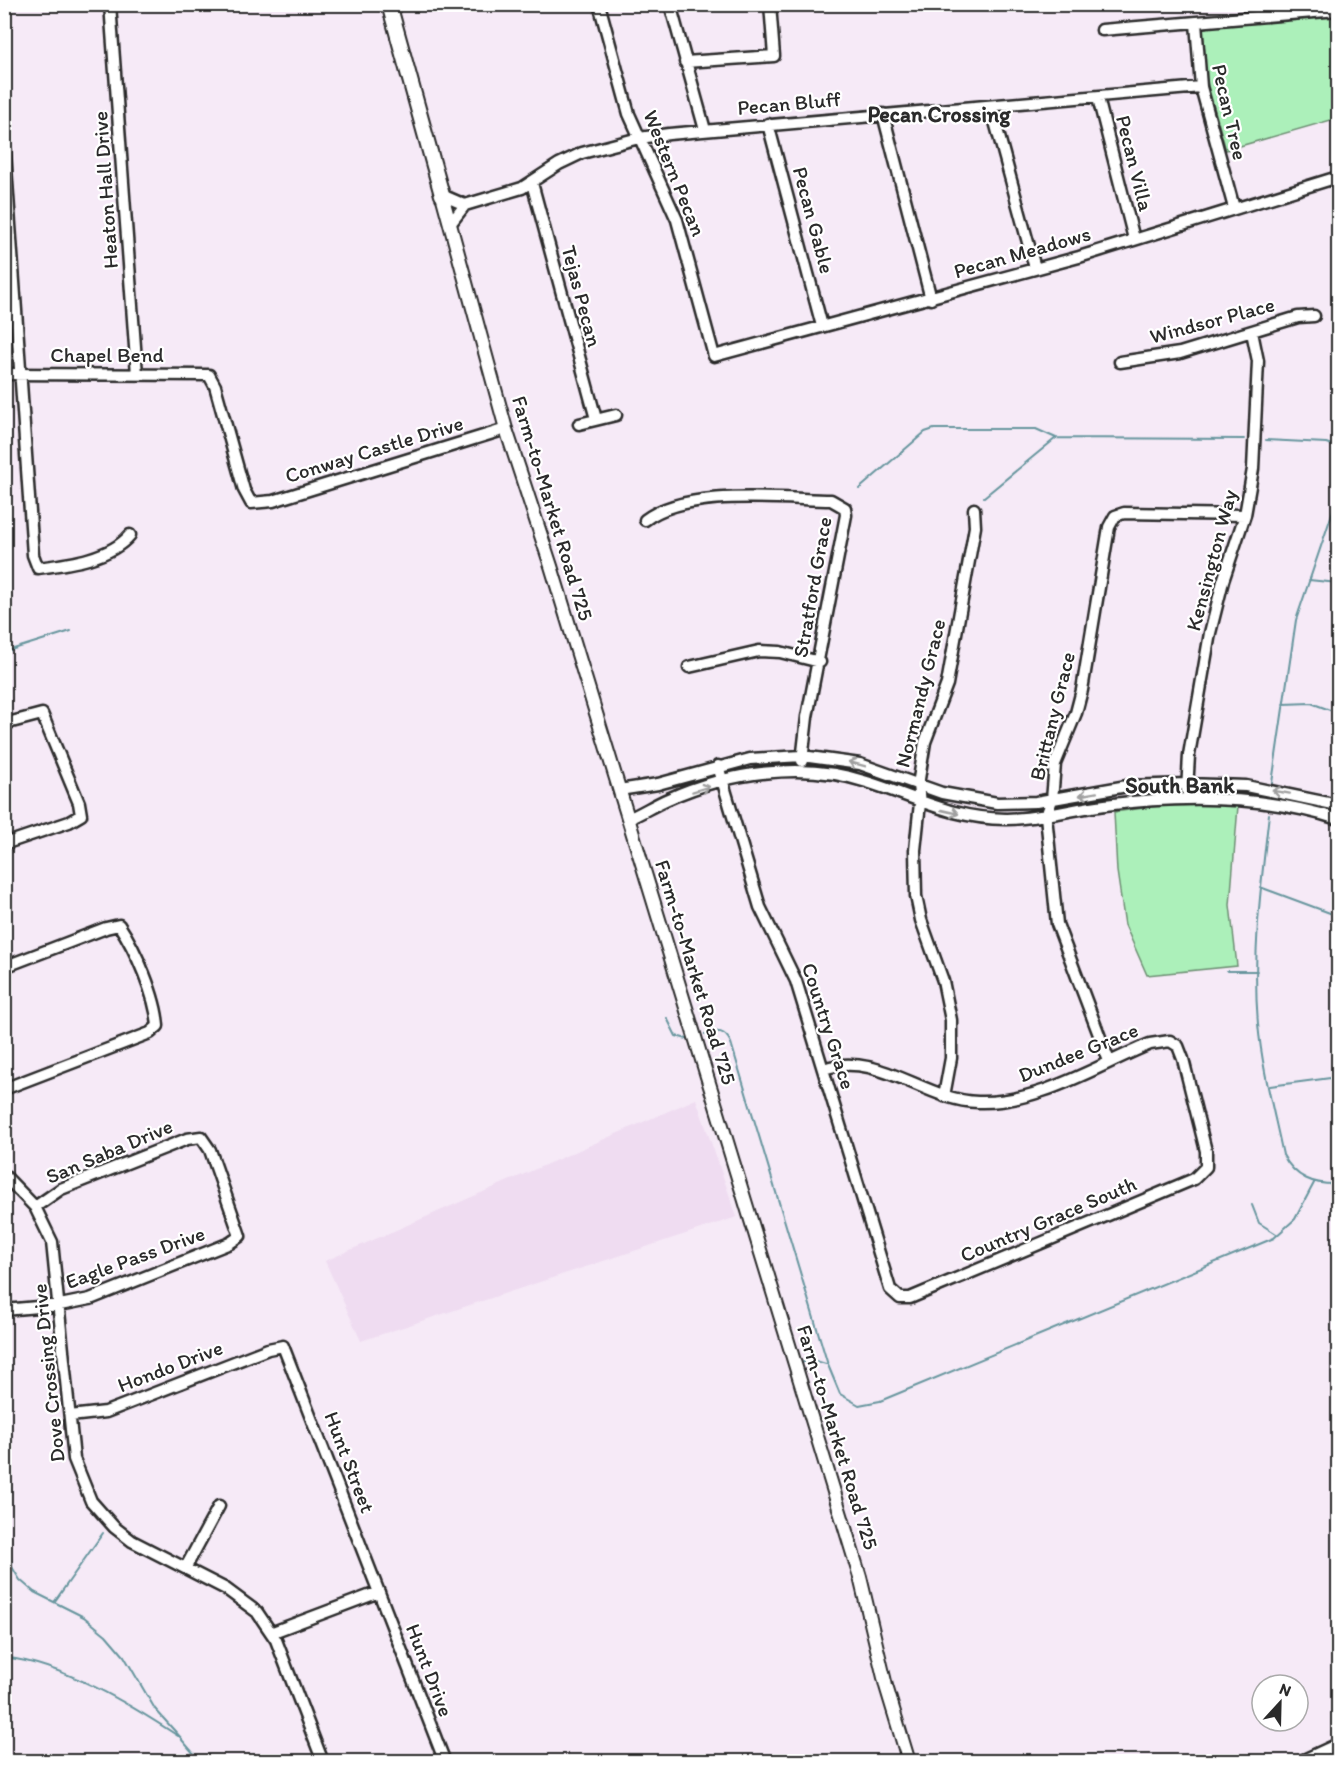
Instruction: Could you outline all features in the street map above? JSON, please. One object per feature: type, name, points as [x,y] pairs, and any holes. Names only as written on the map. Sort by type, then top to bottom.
[{"type":"main road","points":[[389,4],[442,195]]},
{"type":"street","name":"Heaton Hall Drive","points":[[110,4],[137,374]]},
{"type":"street","name":"Western Pecan","points":[[599,4],[622,92],[639,138],[677,220],[714,356]]},
{"type":"street","points":[[670,4],[705,130]]},
{"type":"street","points":[[685,62],[774,56],[770,4]]},
{"type":"street","points":[[1102,30],[1338,10]]},
{"type":"street","name":"Pecan Tree","points":[[1196,23],[1201,87],[1234,208]]},
{"type":"street","name":"Pecan Bluff","points":[[465,205],[522,188],[558,164],[582,153],[639,138],[768,124],[1098,98],[1201,87]]},
{"type":"street","name":"Pecan Villa","points":[[1098,98],[1134,239]]},
{"type":"street","points":[[992,107],[1035,268]]},
{"type":"street","points":[[883,114],[931,299]]},
{"type":"street","name":"Pecan Gable","points":[[768,124],[822,326]]},
{"type":"street","points":[[4,138],[33,555],[38,568],[112,551],[130,535]]},
{"type":"street","name":"Pecan Meadows","points":[[714,356],[931,299],[1338,177]]},
{"type":"street","name":"Tejas Pecan","points":[[532,183],[596,419]]},
{"type":"street","points":[[442,195],[465,205],[452,223]]},
{"type":"street","name":"Farm-to-Market Road 725","points":[[442,195],[452,223],[507,429],[854,1555],[886,1686],[909,1761]]},
{"type":"street","name":"Windsor Place","points":[[1120,362],[1180,353],[1298,317],[1314,316]]},
{"type":"street","name":"Kensington Way","points":[[1187,798],[1189,755],[1214,614],[1245,515],[1255,455],[1258,351],[1252,332]]},
{"type":"street","name":"Chapel Bend","points":[[4,374],[209,375],[215,386],[244,490],[251,503]]},
{"type":"street","points":[[579,424],[616,415]]},
{"type":"street","name":"Conway Castle Drive","points":[[251,503],[273,501],[507,429]]},
{"type":"street","name":"Stratford Grace","points":[[645,520],[669,507],[707,500],[831,500],[842,505],[846,515],[820,662],[807,717],[802,771]]},
{"type":"street","name":"Normandy Grace","points":[[944,1096],[951,1058],[951,1020],[943,981],[926,936],[917,902],[915,862],[920,803],[918,785],[925,742],[947,684],[975,527],[974,509]]},
{"type":"street","name":"Brittany Grace","points":[[1109,1061],[1057,924],[1046,816],[1052,800],[1055,764],[1079,702],[1109,527],[1115,516],[1127,513],[1245,515]]},
{"type":"street","points":[[689,667],[759,651],[780,652],[820,662]]},
{"type":"street","points":[[4,724],[42,714],[75,792],[81,815],[69,822],[4,844]]},
{"type":"street","points":[[619,790],[658,784],[718,766],[763,757],[802,756],[860,764],[918,785],[984,801],[1024,803],[1127,786],[1187,784],[1246,786],[1338,805]]},
{"type":"street","name":"Country Grace","points":[[718,766],[760,907],[792,970],[890,1289],[900,1298]]},
{"type":"street","points":[[628,819],[663,801],[723,782],[759,773],[802,771],[860,780],[920,803],[977,817],[1046,816],[1101,806],[1187,798],[1244,800],[1338,819]]},
{"type":"street","points":[[658,784],[663,801]]},
{"type":"street","points":[[4,967],[106,928],[120,925],[128,938],[157,1012],[158,1026],[150,1033],[4,1089]]},
{"type":"street","name":"Dundee Grace","points":[[824,1069],[846,1063],[861,1065],[944,1096],[977,1102],[1015,1098],[1154,1042],[1174,1043],[1183,1059],[1206,1151],[1206,1167]]},
{"type":"street","name":"San Saba Drive","points":[[35,1207],[61,1189],[188,1138],[201,1137],[210,1150],[240,1236]]},
{"type":"street","name":"Country Grace South","points":[[900,1298],[909,1298],[1194,1179],[1206,1167]]},
{"type":"street","name":"Dove Crossing Drive","points":[[4,1175],[35,1207],[52,1242],[74,1459],[82,1485],[100,1514],[132,1540],[226,1588],[252,1607],[273,1632],[323,1761]]},
{"type":"street","name":"Eagle Pass Drive","points":[[4,1310],[60,1305],[90,1299],[230,1243],[240,1236]]},
{"type":"street","name":"Hondo Drive","points":[[70,1416],[106,1412],[268,1349],[283,1346]]},
{"type":"street","name":"Hunt Street","points":[[283,1346],[379,1592]]},
{"type":"street","points":[[186,1567],[219,1506]]},
{"type":"street","points":[[273,1632],[379,1592]]},
{"type":"street","name":"Hunt Drive","points":[[379,1592],[445,1761]]},
{"type":"street","points":[[1299,1761],[1338,1744]]},
{"type":"shaded area","points":[[696,1099],[737,1217],[361,1341],[325,1261]]},
{"type":"green space","points":[[1338,16],[1338,118],[1226,150],[1205,75],[1203,29],[1213,25]]},
{"type":"green space","points":[[1159,806],[1238,806],[1230,905],[1237,966],[1147,975],[1125,925],[1117,871],[1114,812]]},
{"type":"waterway","points":[[859,489],[925,432],[934,429],[1036,429],[1056,438],[1244,439]]},
{"type":"waterway","points":[[984,497],[1056,438]]},
{"type":"waterway","points":[[1266,440],[1326,443],[1338,447]]},
{"type":"waterway","points":[[1272,783],[1296,620],[1338,496]]},
{"type":"waterway","points":[[1309,580],[1338,583]]},
{"type":"waterway","points":[[4,652],[71,631]]},
{"type":"waterway","points":[[1283,704],[1311,703],[1338,713]]},
{"type":"waterway","points":[[1269,814],[1258,919],[1256,971],[1258,1024],[1265,1073],[1283,1155],[1288,1163],[1299,1175],[1313,1181],[1338,1184]]},
{"type":"waterway","points":[[1260,887],[1338,916]]},
{"type":"waterway","points":[[1227,971],[1257,971]]},
{"type":"waterway","points":[[667,1018],[676,1036],[687,1039]]},
{"type":"waterway","points":[[705,1034],[724,1033],[731,1043],[828,1365],[840,1394],[859,1405],[880,1401],[1274,1238],[1295,1219],[1314,1183]]},
{"type":"waterway","points":[[1270,1086],[1338,1077]]},
{"type":"waterway","points":[[1252,1205],[1259,1223],[1278,1235]]},
{"type":"waterway","points":[[800,1363],[812,1360],[826,1364]]},
{"type":"waterway","points":[[4,1517],[12,1567],[20,1580],[34,1592],[84,1617],[106,1635],[124,1656],[155,1709],[182,1739]]},
{"type":"waterway","points":[[55,1601],[103,1533]]},
{"type":"waterway","points":[[4,1657],[27,1661],[73,1677],[117,1699],[178,1736]]},
{"type":"waterway","points":[[182,1740],[201,1762]]},
{"type":"district","name":"Pecan Crossing","points":[[939,114]]},
{"type":"district","name":"South Bank","points":[[1180,785]]}]
